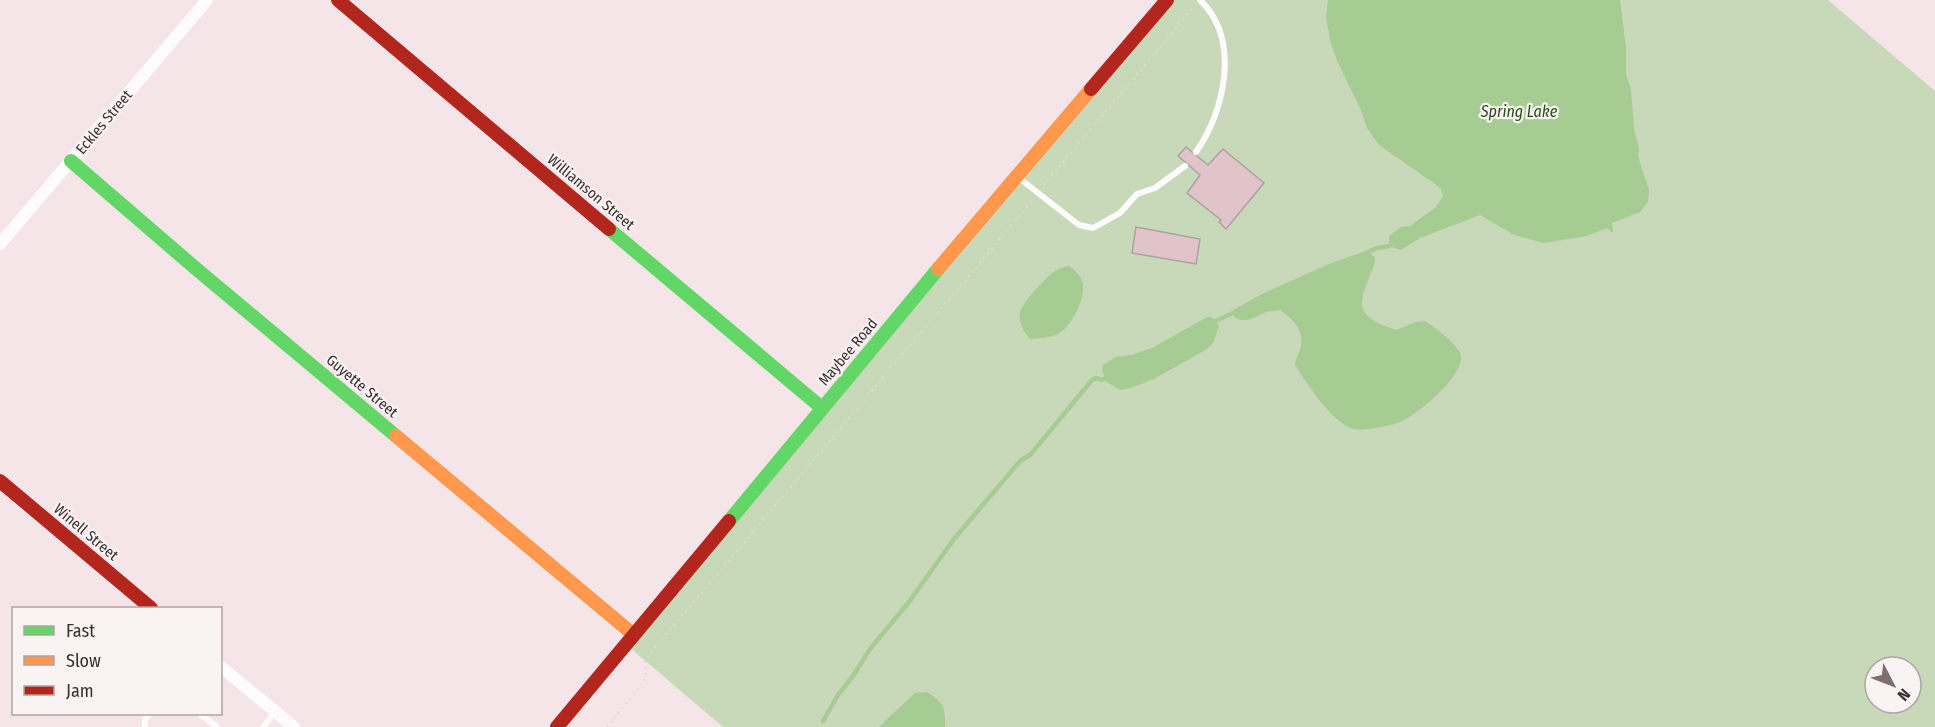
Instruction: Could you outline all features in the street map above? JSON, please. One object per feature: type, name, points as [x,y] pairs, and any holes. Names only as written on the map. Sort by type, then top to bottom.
[{"type":"street","name":"Eckles Street","points":[[0,244],[207,0]]},
{"type":"street","name":"Williamson Street","points":[[338,0],[822,408]]},
{"type":"street","name":"Maybee Road","points":[[557,727],[1159,3]]},
{"type":"street","name":"Guyette Street","points":[[71,161],[634,635]]},
{"type":"street","name":"Winell Street","points":[[0,481],[149,607]]},
{"type":"street","points":[[222,668],[294,727]]},
{"type":"lane","points":[[1196,152],[1215,118],[1225,72],[1219,28],[1210,10],[1199,0]]},
{"type":"lane","points":[[1017,176],[1079,225],[1093,228],[1120,213],[1137,194],[1155,188],[1185,166]]},
{"type":"lane","points":[[263,727],[276,712]]},
{"type":"lane","points":[[201,715],[217,727]]},
{"type":"path","points":[[607,727],[643,683],[646,677],[645,660],[1199,0]]},
{"type":"shaded area","points":[[1169,0],[1828,0],[1935,91],[1935,727],[723,727],[628,646]]},
{"type":"water","name":"Spring Lake","points":[[1328,0],[1620,0],[1626,48],[1626,75],[1631,89],[1634,130],[1639,148],[1638,156],[1649,190],[1648,202],[1640,212],[1612,223],[1613,232],[1607,228],[1587,236],[1544,243],[1514,235],[1480,215],[1420,238],[1401,250],[1389,246],[1389,236],[1401,227],[1410,226],[1436,207],[1443,196],[1441,189],[1435,184],[1379,145],[1367,128],[1331,44],[1326,18]]},
{"type":"water","points":[[1363,252],[1375,257],[1362,304],[1370,318],[1396,330],[1425,321],[1451,341],[1461,356],[1460,365],[1447,384],[1428,403],[1408,418],[1396,424],[1377,428],[1354,429],[1346,426],[1329,412],[1295,365],[1301,346],[1301,334],[1293,321],[1280,310],[1242,320],[1234,317],[1233,310],[1264,293],[1329,264]]},
{"type":"water","points":[[1069,266],[1083,284],[1082,298],[1076,312],[1068,325],[1058,334],[1030,339],[1024,330],[1020,316],[1025,302],[1051,274]]},
{"type":"water","points":[[1207,317],[1211,317],[1219,326],[1213,343],[1207,349],[1154,379],[1134,387],[1120,390],[1106,381],[1102,370],[1103,365],[1116,357],[1152,348]]},
{"type":"water","points":[[927,692],[943,706],[945,727],[879,727],[915,693]]},
{"type":"building","points":[[1186,147],[1208,165],[1223,149],[1264,183],[1226,229],[1219,222],[1221,220],[1187,193],[1200,175],[1178,156]]},
{"type":"building","points":[[1136,227],[1200,239],[1196,264],[1132,253]]},
{"type":"waterway","points":[[1362,255],[1377,248],[1389,246]]},
{"type":"waterway","points":[[1209,324],[1237,311]]},
{"type":"waterway","points":[[823,721],[870,649],[909,602],[954,539],[1020,461],[1031,454],[1092,380],[1096,378],[1102,380],[1109,376]]},
{"type":"traffic: fast","points":[[71,161],[396,436]]},
{"type":"traffic: fast","points":[[609,229],[822,408]]},
{"type":"traffic: fast","points":[[729,521],[938,269]]},
{"type":"traffic: slow","points":[[938,269],[1091,89]]},
{"type":"traffic: slow","points":[[396,436],[634,635]]},
{"type":"traffic: jam","points":[[338,0],[609,229]]},
{"type":"traffic: jam","points":[[1091,89],[1167,0]]},
{"type":"traffic: jam","points":[[0,481],[150,607]]},
{"type":"traffic: jam","points":[[557,727],[729,521]]}]
